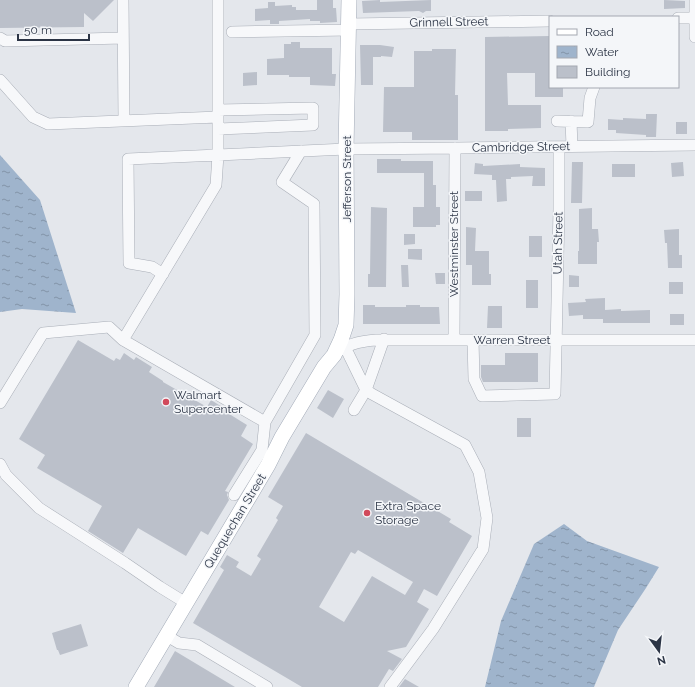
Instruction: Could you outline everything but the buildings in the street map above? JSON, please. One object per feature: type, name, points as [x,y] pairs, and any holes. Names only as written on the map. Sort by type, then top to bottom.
[{"type":"main road","name":"Jefferson Street","points":[[339,351],[344,332],[348,286],[346,148],[349,0]]},
{"type":"main road","name":"Quequechan Street","points":[[136,687],[268,465],[282,436],[324,367],[339,351]]},
{"type":"street","points":[[123,0],[124,121]]},
{"type":"street","points":[[123,340],[216,185],[218,155],[218,0]]},
{"type":"street","points":[[694,0],[695,37]]},
{"type":"street","points":[[679,18],[695,18]]},
{"type":"street","name":"Grinnell Street","points":[[232,32],[549,21]]},
{"type":"street","points":[[0,38],[5,42],[123,38]]},
{"type":"street","points":[[0,80],[33,117],[48,124],[124,121],[313,108],[313,125],[218,129]]},
{"type":"street","points":[[557,121],[588,122],[590,98],[594,88]]},
{"type":"street","points":[[571,121],[572,146]]},
{"type":"street","name":"Cambridge Street","points":[[163,274],[152,267],[130,263],[128,159],[346,148],[695,145]]},
{"type":"street","name":"Utah Street","points":[[473,340],[474,379],[482,396],[555,394],[559,147]]},
{"type":"street","name":"Westminster Street","points":[[454,340],[455,148]]},
{"type":"street","points":[[234,495],[262,450],[265,422],[315,335],[314,204],[282,182],[302,151]]},
{"type":"street","points":[[0,403],[43,333],[109,327],[123,340],[265,422]]},
{"type":"street","points":[[354,410],[366,390],[384,339]]},
{"type":"street","name":"Warren Street","points":[[339,351],[363,341],[384,339],[695,340]]},
{"type":"street","points":[[339,351],[366,390],[465,445],[479,472],[487,518],[484,549],[433,629],[390,687]]},
{"type":"street","points":[[0,464],[6,475],[39,508],[186,603]]},
{"type":"street","points":[[167,636],[179,643],[197,645],[267,687]]},
{"type":"water","points":[[0,155],[40,200],[76,313],[22,309],[0,312]]},
{"type":"water","points":[[564,524],[587,541],[659,567],[618,630],[594,687],[485,687],[501,621],[534,544]]},
{"type":"place","name":"Walmart Supercenter","points":[[166,402]]},
{"type":"place","name":"Extra Space Storage","points":[[367,513]]}]
